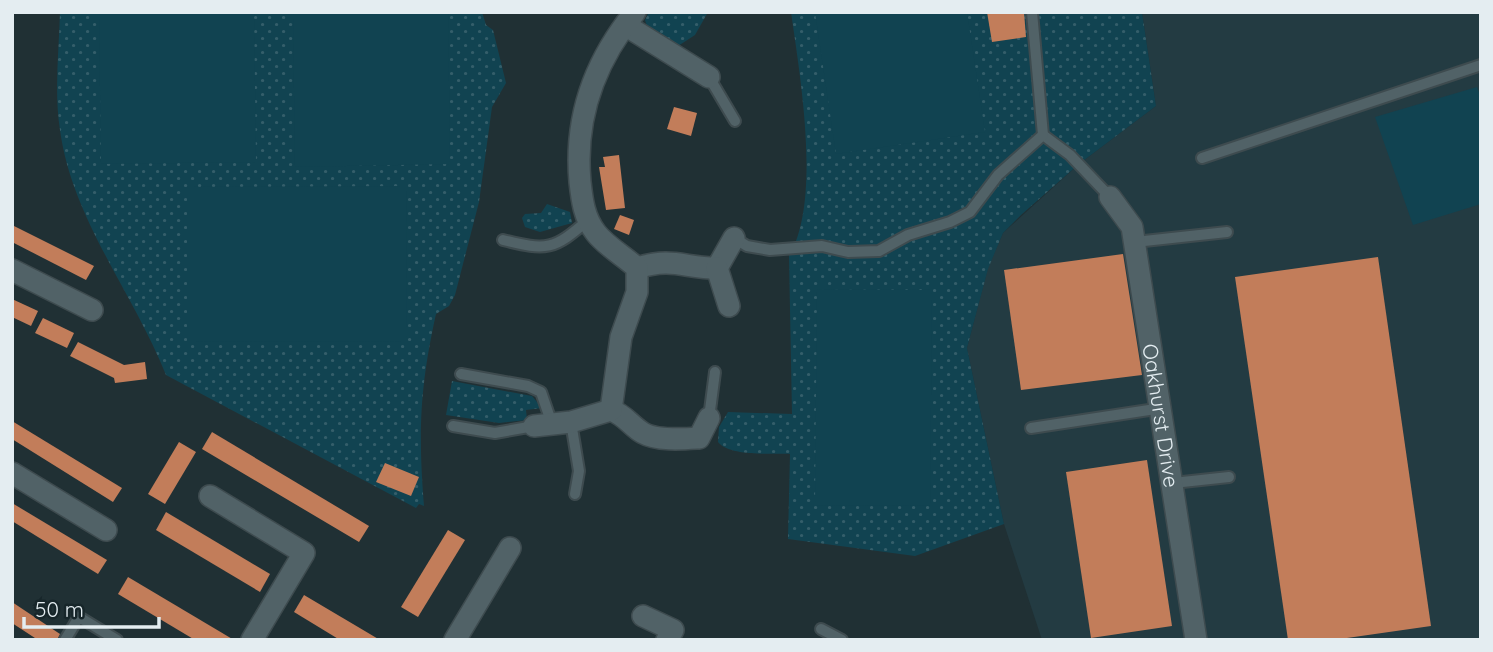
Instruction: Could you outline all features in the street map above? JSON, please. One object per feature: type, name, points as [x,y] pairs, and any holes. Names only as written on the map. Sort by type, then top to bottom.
[{"type":"street","points":[[611,410],[621,337],[637,292],[637,268],[597,234],[584,212],[579,164],[580,121],[601,60],[630,19],[709,77]]},
{"type":"street","name":"Oakhurst Drive","points":[[1110,197],[1132,227],[1135,242],[1196,640]]},
{"type":"street","points":[[729,306],[717,268],[734,238]]},
{"type":"street","points":[[637,268],[673,261],[702,268],[717,268]]},
{"type":"street","points":[[12,270],[92,310]]},
{"type":"street","points":[[552,424],[611,410],[622,415],[644,434],[679,439],[699,438],[709,418]]},
{"type":"street","points":[[12,473],[106,530]]},
{"type":"street","points":[[209,496],[304,552],[252,640]]},
{"type":"street","points":[[455,640],[510,548]]},
{"type":"street","points":[[643,616],[673,630],[667,640]]},
{"type":"lane","points":[[1032,12],[1043,135],[1070,155],[1110,197]]},
{"type":"lane","points":[[1202,159],[1481,65]]},
{"type":"lane","points":[[709,77],[735,121]]},
{"type":"lane","points":[[734,238],[747,246],[769,250],[822,246],[848,252],[879,251],[908,234],[950,222],[970,212],[998,175],[1043,135]]},
{"type":"lane","points":[[503,240],[533,248],[551,247],[562,243],[588,220]]},
{"type":"lane","points":[[1135,242],[1227,232]]},
{"type":"lane","points":[[709,418],[715,372]]},
{"type":"lane","points":[[461,374],[528,386],[541,393],[552,424],[579,471],[575,494]]},
{"type":"lane","points":[[1031,428],[1162,408]]},
{"type":"lane","points":[[453,426],[495,433],[552,424]]},
{"type":"lane","points":[[1173,483],[1229,477]]},
{"type":"lane","points":[[65,640],[79,617],[117,640]]},
{"type":"lane","points":[[821,629],[842,640]]},
{"type":"shaded area","points":[[60,12],[482,12],[486,25],[493,30],[506,83],[492,107],[479,202],[455,295],[449,306],[436,314],[422,409],[424,506],[419,504],[416,508],[166,375],[138,315],[90,225],[67,163],[57,101]]},
{"type":"shaded area","points":[[99,12],[254,12],[256,162],[101,164]]},
{"type":"shaded area","points":[[293,12],[448,12],[450,164],[295,167]]},
{"type":"shaded area","points":[[649,12],[708,12],[695,35],[678,46],[647,26],[645,20]]},
{"type":"shaded area","points":[[791,12],[1142,12],[1156,106],[1079,164],[1021,215],[1003,233],[988,269],[967,348],[1004,524],[915,556],[788,539],[790,454],[741,452],[724,447],[718,442],[719,427],[728,412],[792,414],[789,256],[799,232],[807,171],[803,103]]},
{"type":"shaded area","points":[[815,12],[967,12],[985,132],[836,154]]},
{"type":"shaded area","points":[[1142,12],[1481,12],[1481,640],[1042,640],[1004,524],[967,348],[988,268],[1003,233],[1079,164],[1156,106]]},
{"type":"shaded area","points":[[1477,87],[1481,98],[1481,204],[1413,225],[1375,117]]},
{"type":"shaded area","points":[[406,186],[407,341],[187,342],[187,187]]},
{"type":"shaded area","points":[[547,204],[570,212],[572,223],[540,232],[525,227],[522,218],[525,214],[541,213]]},
{"type":"shaded area","points":[[817,289],[932,290],[930,506],[815,505]]},
{"type":"shaded area","points":[[452,381],[532,396],[542,408],[526,410],[527,420],[499,423],[446,415]]},
{"type":"building","points":[[987,12],[1024,12],[1026,37],[992,42]]},
{"type":"building","points":[[674,107],[697,113],[691,136],[667,129]]},
{"type":"building","points":[[619,155],[625,208],[606,210],[599,167],[605,167],[603,157]]},
{"type":"building","points":[[620,215],[634,220],[629,235],[614,229]]},
{"type":"building","points":[[12,225],[94,266],[86,280],[12,242]]},
{"type":"building","points":[[1123,254],[1142,375],[1021,390],[1004,270]]},
{"type":"building","points":[[1378,257],[1431,626],[1333,640],[1288,640],[1235,277]]},
{"type":"building","points":[[12,299],[38,311],[31,326],[12,317]]},
{"type":"building","points":[[43,318],[74,333],[67,348],[35,333]]},
{"type":"building","points":[[78,342],[124,365],[145,362],[147,379],[115,383],[114,378],[70,356]]},
{"type":"building","points":[[12,421],[122,488],[113,502],[12,439]]},
{"type":"building","points":[[212,432],[369,526],[359,542],[202,449]]},
{"type":"building","points":[[179,442],[196,452],[165,504],[148,494]]},
{"type":"building","points":[[1147,460],[1172,626],[1091,638],[1066,472]]},
{"type":"building","points":[[385,463],[419,477],[411,496],[376,482]]},
{"type":"building","points":[[12,503],[107,560],[98,574],[12,521]]},
{"type":"building","points":[[166,512],[270,574],[260,592],[156,530]]},
{"type":"building","points":[[448,530],[465,540],[418,617],[401,607]]},
{"type":"building","points":[[128,577],[234,640],[195,640],[118,594]]},
{"type":"building","points":[[304,595],[380,640],[340,640],[294,612]]},
{"type":"building","points":[[12,602],[60,634],[57,640],[38,640],[12,623]]}]
